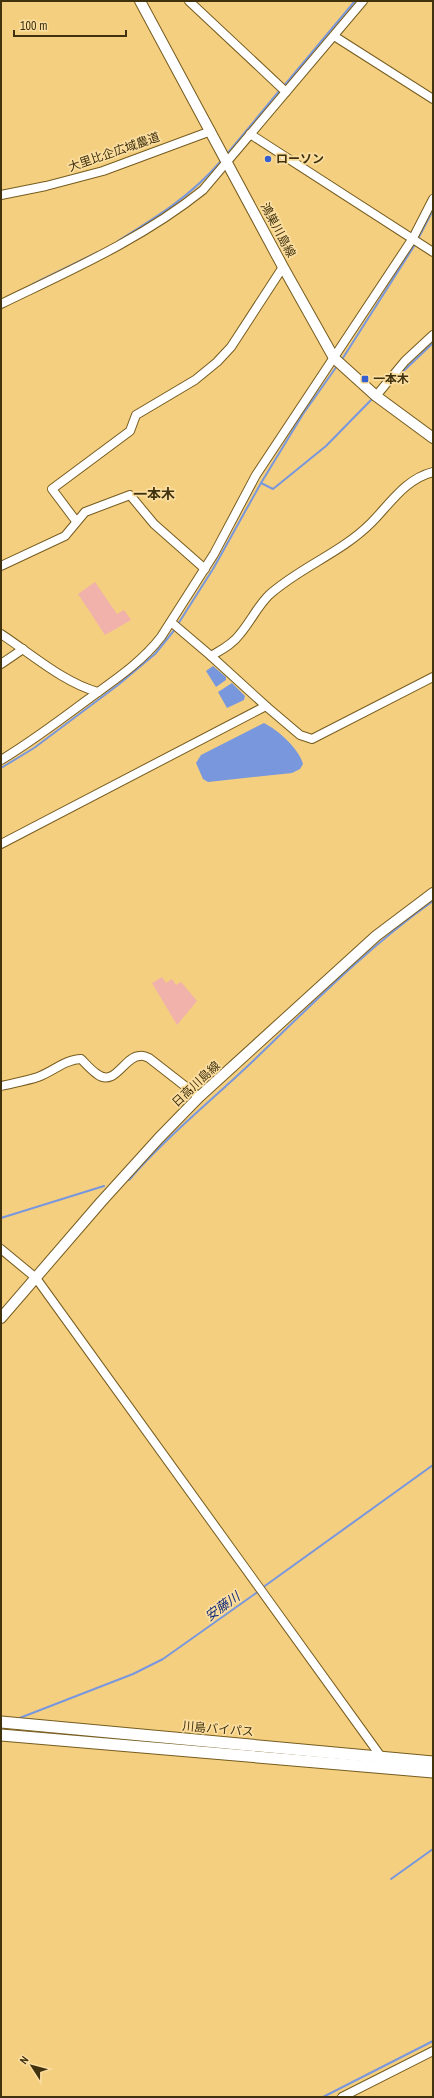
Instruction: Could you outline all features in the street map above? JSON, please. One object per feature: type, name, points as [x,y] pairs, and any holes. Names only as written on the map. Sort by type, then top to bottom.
[{"type":"highway","name":"川島バイパス","points":[[5,1722],[433,1762]]},
{"type":"highway","name":"川島バイパス","points":[[1,1736],[433,1772]]},
{"type":"main road","name":"鴻巣川島線","points":[[140,1],[283,267],[334,358],[376,396],[433,438]]},
{"type":"main road","name":"日高川島線","points":[[1,1318],[159,1138],[199,1097],[376,936],[433,893]]},
{"type":"street","points":[[189,1],[286,92]]},
{"type":"street","points":[[1,304],[111,251],[172,214],[203,190],[363,1]]},
{"type":"street","points":[[334,36],[433,99]]},
{"type":"street","name":"大里比企広域農道","points":[[1,195],[46,186],[103,171],[211,131]]},
{"type":"street","points":[[250,134],[433,252]]},
{"type":"street","points":[[1,760],[26,745],[98,692],[137,662],[154,646],[205,569],[256,475],[412,238],[433,199]]},
{"type":"street","points":[[76,521],[52,489],[130,431],[136,415],[195,380],[217,362],[231,347],[283,267]]},
{"type":"street","points":[[376,396],[405,361],[433,335]]},
{"type":"street","points":[[211,656],[228,646],[240,634],[258,606],[271,594],[319,559],[346,544],[370,524],[408,483],[417,477],[433,472]]},
{"type":"street","points":[[1,566],[65,536],[85,512],[130,495],[154,524],[205,569]]},
{"type":"street","points":[[171,622],[300,735],[312,739],[433,677]]},
{"type":"street","points":[[1,634],[83,688],[98,692]]},
{"type":"street","points":[[1,664],[24,649]]},
{"type":"street","points":[[1,844],[268,707]]},
{"type":"street","points":[[1,1086],[38,1076],[63,1066],[73,1059],[81,1059],[98,1075],[105,1078],[112,1077],[131,1059],[140,1056],[149,1058],[199,1097]]},
{"type":"street","points":[[1,1249],[36,1278],[382,1758]]},
{"type":"street","points":[[342,2097],[433,2051]]},
{"type":"shaded area","points":[[95,582],[117,614],[124,610],[131,620],[105,635],[78,594]]},
{"type":"shaded area","points":[[162,977],[166,983],[172,979],[176,985],[181,982],[197,1001],[177,1025],[152,983]]},
{"type":"water","points":[[213,666],[226,677],[226,680],[216,687],[206,671]]},
{"type":"water","points":[[232,683],[245,696],[244,700],[227,708],[218,692]]},
{"type":"water","points":[[264,723],[275,730],[293,746],[303,764],[300,769],[292,773],[208,782],[203,779],[196,763],[201,755]]},
{"type":"waterway","points":[[283,87],[355,1]]},
{"type":"waterway","points":[[227,154],[280,90]]},
{"type":"waterway","points":[[118,241],[186,195],[210,174],[221,161]]},
{"type":"waterway","points":[[418,239],[433,210]]},
{"type":"waterway","points":[[341,361],[416,243]]},
{"type":"waterway","points":[[33,284],[98,252]]},
{"type":"waterway","points":[[393,381],[433,343]]},
{"type":"waterway","points":[[178,624],[213,569],[261,483],[303,414],[337,366]]},
{"type":"waterway","points":[[261,483],[273,489],[326,446],[373,398]]},
{"type":"waterway","points":[[1,768],[34,748],[118,685],[155,654],[176,628]]},
{"type":"waterway","points":[[129,1180],[173,1134],[252,1062],[317,999],[385,938],[433,901]]},
{"type":"waterway","points":[[1,1218],[104,1186]]},
{"type":"waterway","name":"安藤川","points":[[262,1588],[433,1465]]},
{"type":"waterway","name":"安藤川","points":[[17,1719],[133,1674],[163,1659],[259,1591]]},
{"type":"waterway","points":[[391,1879],[433,1849]]},
{"type":"waterway","points":[[323,2097],[433,2041]]},
{"type":"place","name":"ローソン","points":[[268,159]]},
{"type":"place","name":"一本木","points":[[365,379]]},
{"type":"district","name":"一本木","points":[[154,494]]}]
